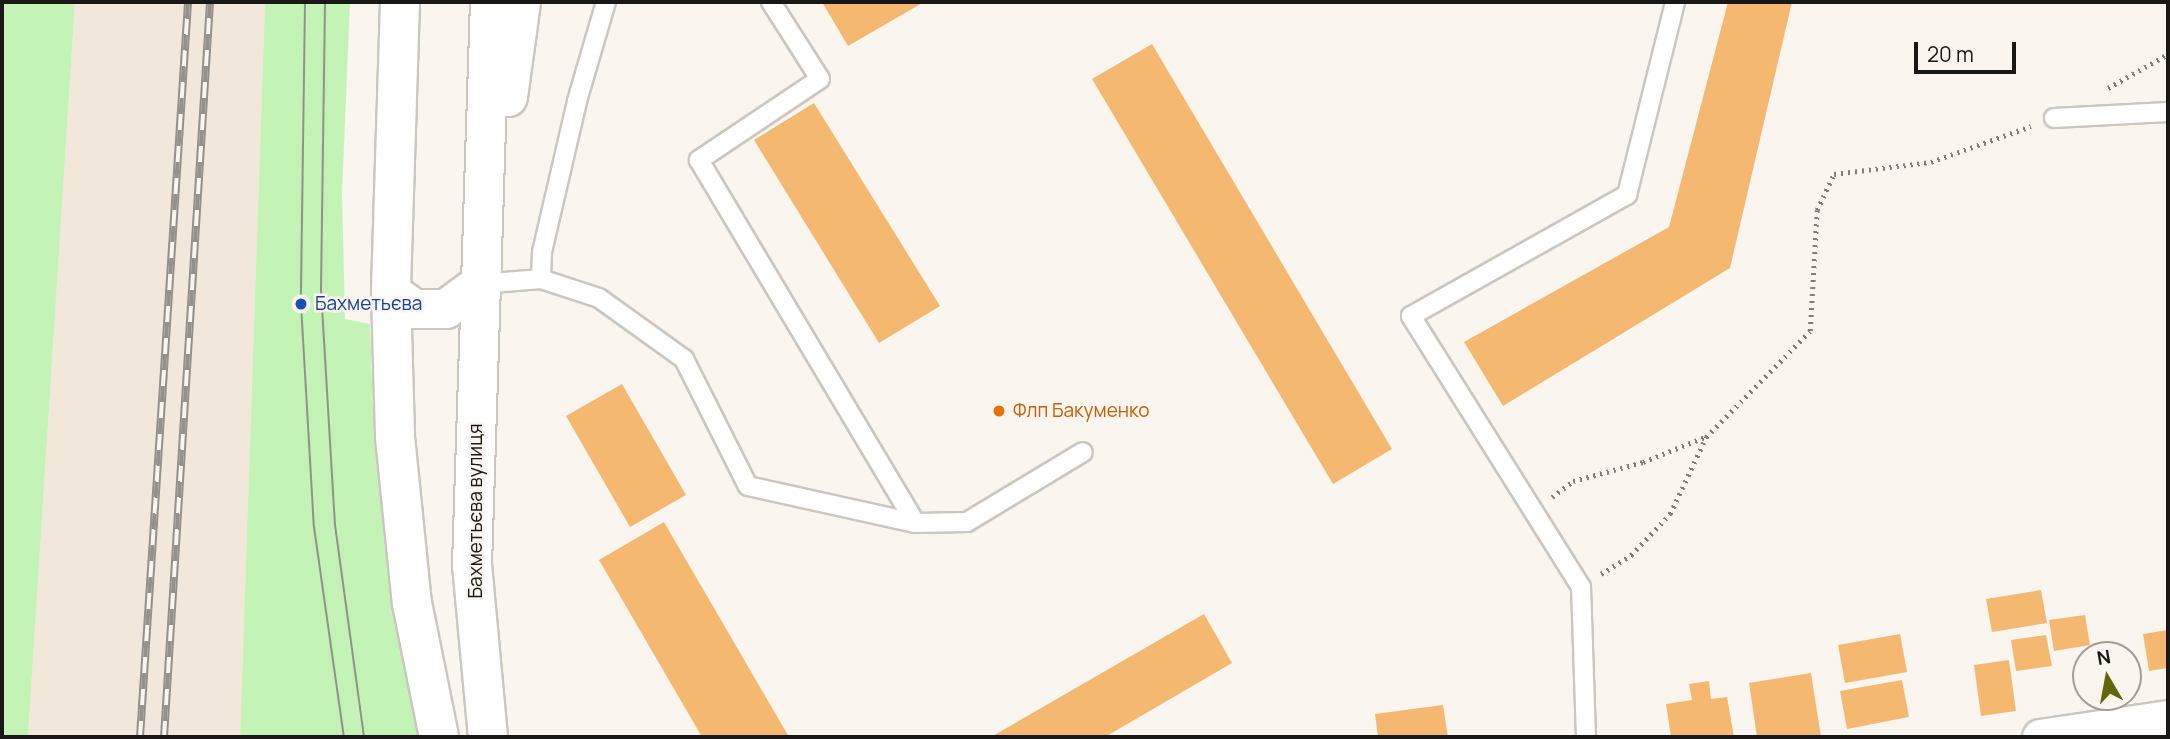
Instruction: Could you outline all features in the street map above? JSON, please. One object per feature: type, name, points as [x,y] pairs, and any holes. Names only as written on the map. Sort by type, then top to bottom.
[{"type":"main road","points":[[400,2],[391,292],[395,437],[412,603],[439,737]]},
{"type":"main road","points":[[480,284],[491,2]]},
{"type":"main road","points":[[391,292],[414,309],[446,309],[480,284],[522,2]]},
{"type":"main road","name":"Бахметьєва вулиця","points":[[480,284],[472,565],[488,737]]},
{"type":"street","points":[[2040,737],[2168,718]]},
{"type":"lane","points":[[541,279],[542,252],[576,102],[606,2]]},
{"type":"lane","points":[[771,2],[820,79],[699,160],[915,523]]},
{"type":"lane","points":[[1586,737],[1581,587],[1531,512],[1411,316],[1627,195],[1675,2]]},
{"type":"lane","points":[[2054,118],[2168,112]]},
{"type":"lane","points":[[480,284],[541,279],[599,298],[684,359],[748,486],[915,523],[967,522],[1083,452]]},
{"type":"path","points":[[1581,587],[1631,555],[1670,514],[1706,437],[1810,331],[1817,210],[1834,174],[1931,162],[2054,118],[2168,54]]},
{"type":"path","points":[[1531,512],[1573,481],[1706,437]]},
{"type":"shaded area","points":[[75,2],[265,2],[240,737],[28,737]]},
{"type":"green space","points":[[2,2],[75,2],[28,737],[2,737]]},
{"type":"green space","points":[[265,2],[350,2],[342,193],[345,319],[370,324],[374,439],[392,606],[419,737],[240,737]]},
{"type":"building","points":[[822,2],[924,2],[848,46]]},
{"type":"building","points":[[1728,2],[1792,2],[1730,268],[1503,406],[1464,342],[1669,227]]},
{"type":"building","points":[[1152,44],[1392,449],[1333,484],[1092,79]]},
{"type":"building","points":[[814,103],[940,306],[879,343],[754,140]]},
{"type":"building","points":[[622,384],[686,495],[630,527],[566,416]]},
{"type":"building","points":[[664,522],[789,737],[702,737],[599,560]]},
{"type":"building","points":[[2041,590],[2047,623],[1992,632],[1986,599]]},
{"type":"building","points":[[1204,614],[1232,663],[1105,737],[991,737]]},
{"type":"building","points":[[2085,615],[2089,641],[2072,641],[2072,648],[2054,651],[2049,620]]},
{"type":"building","points":[[2168,630],[2168,668],[2149,671],[2143,634]]},
{"type":"building","points":[[1900,634],[1907,672],[1845,683],[1838,645]]},
{"type":"building","points":[[2046,635],[2052,666],[2016,671],[2011,640]]},
{"type":"building","points":[[2009,660],[2016,711],[1981,716],[1974,665]]},
{"type":"building","points":[[1811,673],[1821,737],[1757,737],[1749,683]]},
{"type":"building","points":[[1902,680],[1909,717],[1847,729],[1840,691]]},
{"type":"building","points":[[1709,681],[1711,699],[1727,697],[1734,737],[1671,737],[1666,704],[1692,700],[1689,684]]},
{"type":"building","points":[[1443,705],[1448,737],[1378,737],[1375,714]]},
{"type":"tram line","points":[[305,2],[301,304],[314,527],[344,737]]},
{"type":"tram line","points":[[325,2],[321,290],[335,525],[364,737]]},
{"type":"railway","points":[[140,737],[188,2]]},
{"type":"railway","points":[[164,737],[210,2]]},
{"type":"place","name":"Бахметьєва","points":[[301,304]]},
{"type":"place","name":"Флп Бакуменко","points":[[999,411]]}]
